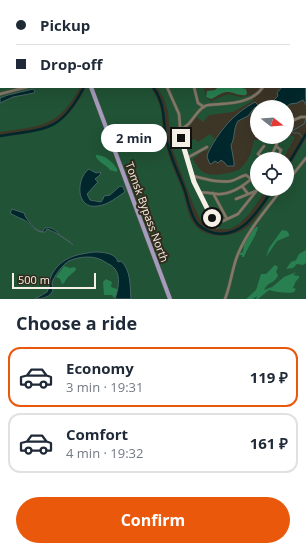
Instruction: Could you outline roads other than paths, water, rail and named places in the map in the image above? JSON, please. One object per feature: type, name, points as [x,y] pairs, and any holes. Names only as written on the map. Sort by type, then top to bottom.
[{"type":"main road","name":"Tomsk Bypass North","points":[[91,88],[170,299]]},
{"type":"street","points":[[0,94],[24,88]]},
{"type":"street","points":[[167,88],[179,114],[181,138],[193,176],[217,228]]},
{"type":"street","points":[[194,88],[198,102],[204,107]]},
{"type":"street","points":[[180,129],[184,128],[194,115],[207,105],[239,102],[255,96],[261,88]]},
{"type":"street","points":[[294,121],[305,116]]},
{"type":"street","points":[[274,152],[278,144]]},
{"type":"street","points":[[260,152],[264,146]]},
{"type":"street","points":[[187,158],[207,147]]},
{"type":"street","points":[[277,147],[281,150],[280,152]]},
{"type":"street","points":[[294,173],[306,158]]},
{"type":"street","points":[[193,176],[223,182],[246,175],[250,178]]},
{"type":"street","points":[[200,193],[209,192],[222,194],[242,186],[250,180]]},
{"type":"street","points":[[236,199],[248,194],[242,186]]},
{"type":"street","points":[[213,193],[227,219]]},
{"type":"street","points":[[223,221],[238,214],[252,196]]},
{"type":"street","points":[[225,299],[235,262],[243,243],[277,196]]},
{"type":"water","points":[[281,88],[305,88],[306,105],[303,100],[294,103],[294,100],[274,100],[278,96],[277,93]]},
{"type":"water","points":[[33,89],[35,91],[34,93],[13,97],[0,103],[0,98]]},
{"type":"water","points":[[250,104],[250,113],[238,121],[231,145],[234,166],[227,166],[221,160],[218,163],[215,161],[210,164],[207,157],[212,145],[227,124]]},
{"type":"water","points":[[89,169],[96,173],[101,172],[95,179],[98,182],[87,194],[90,200],[101,202],[104,196],[110,195],[120,186],[123,187],[125,192],[102,205],[90,206],[85,203],[80,192],[80,186],[85,173]]},
{"type":"water","points":[[12,209],[24,213],[31,224],[42,232],[35,229],[25,220],[10,213]]},
{"type":"water","points":[[45,228],[51,228],[60,235],[47,229],[45,232],[42,232]]},
{"type":"water","points":[[95,252],[112,255],[118,262],[121,261],[127,269],[131,299],[115,299],[118,288],[118,276],[115,269],[97,258],[87,257],[69,261],[64,265],[53,280],[53,289],[51,294],[44,298],[35,299],[47,292],[51,276],[56,268],[65,260],[76,255]]},
{"type":"waterway","points":[[0,136],[40,129],[59,121],[67,113],[83,88]]},
{"type":"waterway","points":[[154,88],[162,108],[167,142],[171,154],[192,215],[200,226],[214,233],[224,234],[233,231],[242,227],[249,221],[268,196]]},
{"type":"waterway","points":[[303,138],[299,133],[293,133],[292,131],[304,124],[306,118]]},
{"type":"waterway","points":[[294,154],[306,134]]}]
